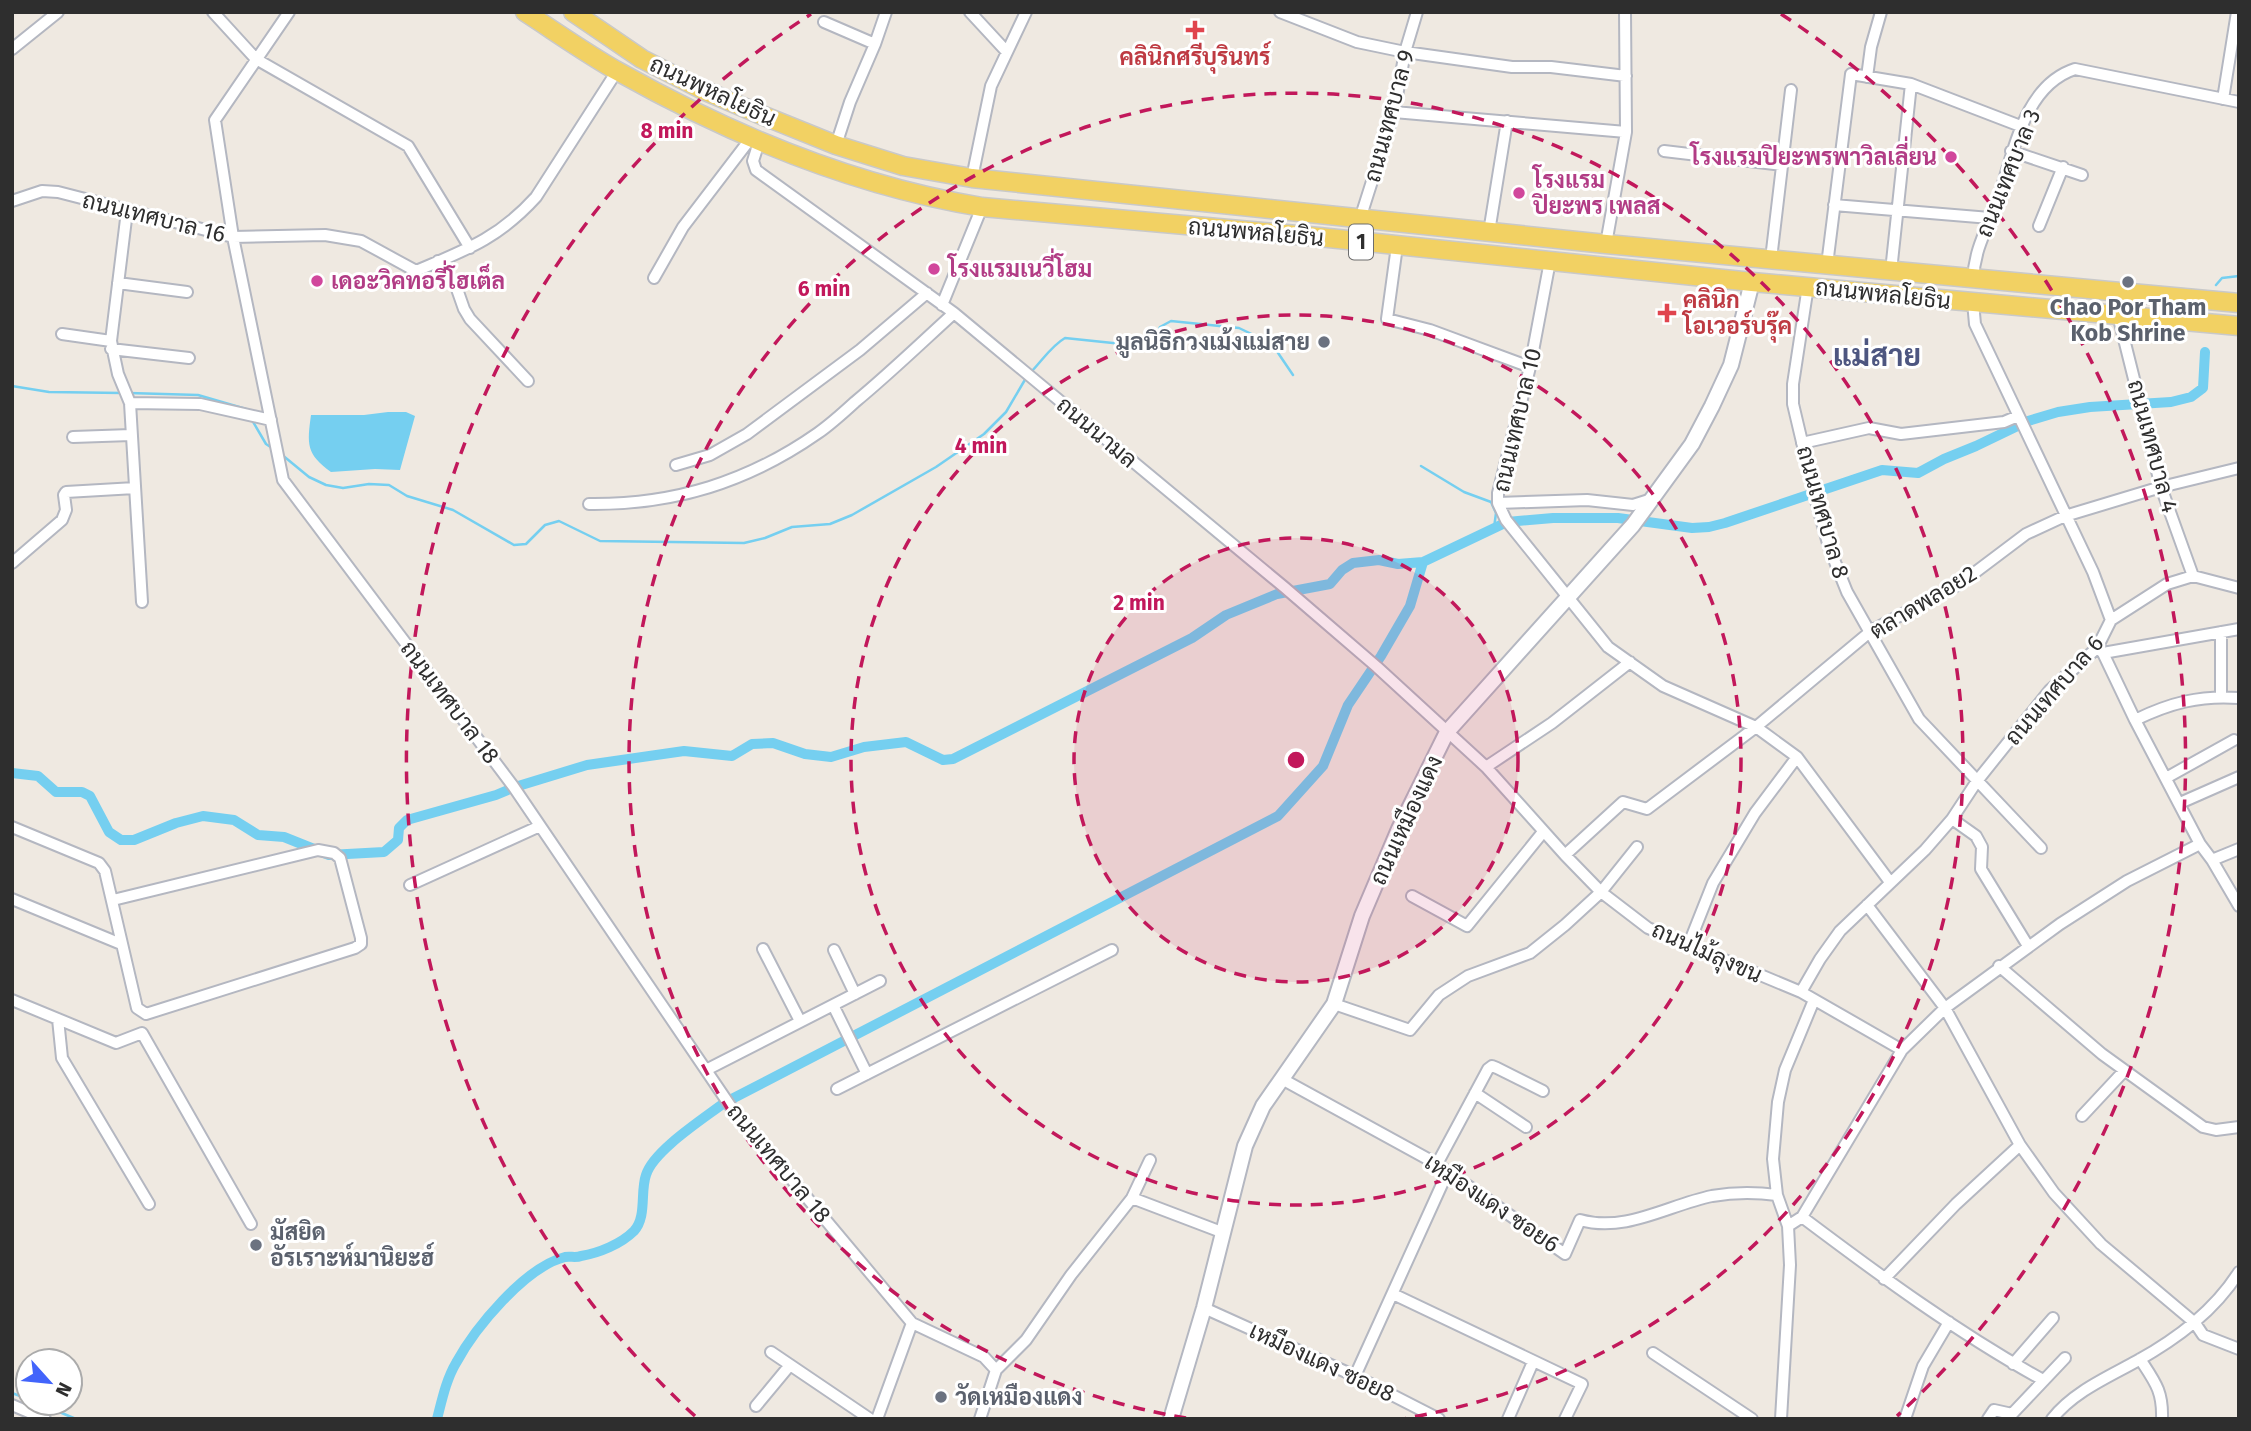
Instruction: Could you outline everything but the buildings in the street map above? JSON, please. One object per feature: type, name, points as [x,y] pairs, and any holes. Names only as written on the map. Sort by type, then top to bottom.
[{"type":"main road","name":"ถนนพหลโยธิน","points":[[525,12],[617,71],[694,112],[755,140],[858,179],[935,200],[982,207],[1357,241],[1752,282],[2239,326]]},
{"type":"main road","name":"ถนนพหลโยธิน","points":[[573,12],[642,59],[703,90],[836,145],[903,166],[972,178],[1400,224],[2239,303]]},
{"type":"main road","points":[[1357,241],[1360,219]]},
{"type":"main road","points":[[1397,246],[1400,224]]},
{"type":"main road","points":[[2095,313],[2098,291]]},
{"type":"street","points":[[12,49],[58,12]]},
{"type":"street","points":[[213,12],[256,59],[408,146],[470,248]]},
{"type":"street","points":[[272,12],[281,22]]},
{"type":"street","name":"ถนนเทศบาล 18","points":[[289,12],[215,120],[233,237],[283,480],[510,781],[727,1102],[912,1323]]},
{"type":"street","points":[[836,145],[886,12]]},
{"type":"street","points":[[970,12],[1007,52]]},
{"type":"street","points":[[972,178],[991,86],[1027,12]]},
{"type":"street","points":[[1280,12],[1357,42],[1405,52],[1512,67],[1551,66],[1626,76]]},
{"type":"street","name":"ถนนเทศบาล 9","points":[[1360,219],[1394,112],[1405,52],[1417,12]]},
{"type":"street","points":[[1606,244],[1626,132],[1625,12]]},
{"type":"street","points":[[1867,77],[1871,47],[1881,12]]},
{"type":"street","points":[[2222,99],[2237,12]]},
{"type":"street","points":[[824,22],[875,44]]},
{"type":"street","name":"ถนนเทศบาล 3","points":[[1973,279],[1975,255],[2011,151],[2039,95],[2057,77],[2075,68],[2239,102]]},
{"type":"street","name":"ถนนเทศบาล 16","points":[[12,201],[42,191],[58,192],[233,237],[325,235],[361,241],[416,271],[498,233],[536,197],[617,71]]},
{"type":"street","points":[[1827,265],[1851,74],[1911,84],[2023,127]]},
{"type":"street","points":[[1891,271],[1911,84]]},
{"type":"street","points":[[1771,259],[1791,90]]},
{"type":"street","points":[[1394,112],[1626,132]]},
{"type":"street","points":[[1489,232],[1507,121]]},
{"type":"street","points":[[654,278],[683,227],[755,140]]},
{"type":"street","name":"ถนนนามล","points":[[755,140],[753,161],[756,170],[954,313],[1284,587],[1375,665],[1447,732]]},
{"type":"street","points":[[1664,151],[1782,165]]},
{"type":"street","points":[[2011,151],[2082,175]]},
{"type":"street","points":[[2039,226],[2063,167]]},
{"type":"street","points":[[1834,205],[1990,218]]},
{"type":"street","points":[[942,305],[982,207]]},
{"type":"street","points":[[127,211],[111,345],[127,397],[142,602]]},
{"type":"street","points":[[1397,246],[1387,319],[1430,330],[1530,367]]},
{"type":"street","points":[[438,261],[457,289],[470,319],[528,381]]},
{"type":"street","name":"ถนนเทศบาล 10","points":[[1550,261],[1530,367],[1498,493],[1502,511],[1608,647],[1663,686],[1756,727],[1797,757],[1890,882]]},
{"type":"street","name":"ถนนเหมืองแดง","points":[[1171,1419],[1205,1308],[1245,1146],[1263,1107],[1334,1004],[1362,916],[1398,829],[1447,732],[1633,524],[1692,444],[1731,365],[1752,282]]},
{"type":"street","points":[[118,283],[187,292]]},
{"type":"street","name":"ถนนเทศบาล 8","points":[[1808,286],[1793,384],[1793,404],[1829,547],[1847,592],[1919,719],[2041,848]]},
{"type":"street","points":[[676,465],[710,455],[770,419],[860,350],[927,293]]},
{"type":"street","name":"ถนนเทศบาล 6","points":[[1801,992],[1833,940],[1925,850],[1952,819],[1977,781],[2050,690],[2100,651],[2111,620],[2093,572],[1975,324],[1973,302]]},
{"type":"street","points":[[589,504],[627,504],[668,498],[722,484],[752,471],[820,432],[954,313]]},
{"type":"street","name":"ถนนเทศบาล 4","points":[[2118,315],[2161,487],[2193,576]]},
{"type":"street","points":[[62,334],[189,358]]},
{"type":"street","points":[[127,397],[200,404],[271,420]]},
{"type":"street","points":[[1802,443],[1869,428],[1902,434],[2004,422],[2018,416]]},
{"type":"street","points":[[73,438],[131,435]]},
{"type":"street","name":"ตลาดพลอย2","points":[[1565,855],[1623,802],[1647,809],[1756,727],[1871,631],[1961,583],[2026,534],[2065,516],[2161,487],[2239,468]]},
{"type":"street","points":[[12,563],[62,520],[66,510],[66,492],[135,488]]},
{"type":"street","points":[[1502,511],[1587,500],[1633,505],[1650,502]]},
{"type":"street","points":[[2111,620],[2166,584],[2193,576],[2239,587]]},
{"type":"street","points":[[2239,629],[2100,651],[2200,844],[2235,890],[2239,906]]},
{"type":"street","points":[[2221,632],[2221,696]]},
{"type":"street","points":[[1486,767],[1552,723],[1630,662]]},
{"type":"street","points":[[2135,720],[2165,705],[2221,696],[2239,698]]},
{"type":"street","name":"ถนนไม้ลุงขน","points":[[1447,732],[1486,767],[1601,892],[1648,928],[1801,992],[1902,1051]]},
{"type":"street","points":[[2166,778],[2234,740]]},
{"type":"street","points":[[1688,946],[1713,883],[1755,813],[1797,757]]},
{"type":"street","points":[[2180,803],[2239,777]]},
{"type":"street","points":[[1952,819],[1976,836],[1982,847],[1981,869],[2028,946]]},
{"type":"street","points":[[410,885],[540,826]]},
{"type":"street","points":[[12,827],[99,863],[105,871],[137,1008],[146,1014],[361,944],[340,858],[334,853],[318,850],[113,900]]},
{"type":"street","points":[[1412,895],[1467,926],[1543,832]]},
{"type":"street","points":[[1788,1226],[1802,1217],[1902,1051],[1945,1008],[1999,966],[2127,881],[2200,844]]},
{"type":"street","points":[[1334,1004],[1410,1030],[1439,995],[1468,976],[1530,953],[1565,925],[1601,892],[1637,847]]},
{"type":"street","points":[[2212,860],[2239,849]]},
{"type":"street","points":[[12,899],[121,944]]},
{"type":"street","points":[[1867,905],[1945,1008],[2021,1145],[2054,1193],[2101,1244],[2195,1323],[2203,1335],[2239,1349]]},
{"type":"street","points":[[763,949],[800,1021]]},
{"type":"street","points":[[834,950],[855,994]]},
{"type":"street","points":[[837,1089],[1112,950]]},
{"type":"street","points":[[1999,966],[2124,1071],[2203,1127],[2216,1130],[2239,1127]]},
{"type":"street","points":[[706,1070],[880,981]]},
{"type":"street","points":[[12,1000],[116,1043],[142,1032],[251,1224]]},
{"type":"street","points":[[1781,1419],[1790,1265],[1788,1226],[1777,1195],[1773,1159],[1778,1102],[1785,1070],[1814,1000]]},
{"type":"street","points":[[833,1005],[867,1074]]},
{"type":"street","points":[[58,1019],[62,1058],[149,1204]]},
{"type":"street","points":[[1437,1164],[1492,1066],[1543,1091]]},
{"type":"street","points":[[2082,1116],[2124,1071]]},
{"type":"street","name":"เหมืองแดง ซอย6","points":[[1282,1079],[1437,1164],[1565,1254],[1580,1220],[1598,1225],[1617,1224],[1709,1197],[1742,1191],[1777,1195]]},
{"type":"street","points":[[1475,1093],[1526,1127]]},
{"type":"street","points":[[1884,1279],[1956,1204],[2021,1145]]},
{"type":"street","points":[[983,1418],[996,1370],[1026,1340],[1071,1275],[1132,1198],[1150,1160]]},
{"type":"street","points":[[1354,1376],[1448,1171]]},
{"type":"street","points":[[1132,1198],[1224,1233]]},
{"type":"street","points":[[1802,1217],[1884,1279],[2013,1364],[2043,1380]]},
{"type":"street","points":[[2052,1419],[2061,1407],[2104,1378],[2140,1359],[2195,1323],[2221,1298],[2239,1272]]},
{"type":"street","points":[[1393,1294],[1582,1384],[1565,1419]]},
{"type":"street","name":"เหมืองแดง ซอย8","points":[[1205,1308],[1354,1376],[1439,1419]]},
{"type":"street","points":[[2013,1364],[2053,1318]]},
{"type":"street","points":[[1905,1419],[1923,1366],[1949,1322]]},
{"type":"street","points":[[877,1419],[912,1323],[984,1357],[996,1370]]},
{"type":"street","points":[[771,1352],[870,1419]]},
{"type":"street","points":[[1653,1353],[1752,1419]]},
{"type":"street","points":[[1988,1419],[1994,1410],[2015,1417],[2043,1380],[2066,1358]]},
{"type":"street","points":[[2140,1359],[2159,1388],[2162,1419]]},
{"type":"street","points":[[1508,1419],[1534,1362]]},
{"type":"street","points":[[756,1406],[790,1365]]},
{"type":"street","points":[[12,1405],[41,1418]]},
{"type":"water","points":[[406,412],[415,416],[400,470],[331,472],[313,454],[309,441],[311,415]]},
{"type":"waterway","points":[[2216,285],[2222,278],[2239,276]]},
{"type":"waterway","points":[[1030,373],[1051,349],[1065,338],[1151,347],[1160,327],[1171,321],[1239,328],[1272,344],[1293,375]]},
{"type":"waterway","points":[[12,773],[38,776],[56,792],[82,792],[90,796],[109,832],[121,840],[134,840],[176,823],[203,816],[234,820],[258,835],[284,837],[329,855],[384,852],[398,840],[399,828],[407,820],[587,765],[684,751],[732,756],[752,744],[773,743],[805,754],[831,757],[864,747],[906,742],[943,760],[953,759],[1192,638],[1226,615],[1277,594],[1330,584],[1342,570],[1353,563],[1379,560],[1398,564],[1423,562],[1507,522],[1553,518],[1618,518],[1692,528],[1709,527],[1882,470],[1918,473],[2028,421],[2058,412],[2090,407],[2171,402],[2191,397],[2203,388],[2205,352]]},
{"type":"waterway","points":[[281,454],[309,477],[326,485],[343,488],[369,484],[389,485],[407,496],[453,510],[514,545],[526,544],[545,525],[559,521],[600,541],[744,543],[792,527],[830,524],[852,515],[936,467],[984,434],[1006,412],[1026,378]]},
{"type":"waterway","points":[[12,386],[49,392],[122,393]]},
{"type":"waterway","points":[[129,393],[198,395],[246,409]]},
{"type":"waterway","points":[[252,420],[266,444],[272,448]]},
{"type":"waterway","points":[[1421,466],[1464,492],[1491,502],[1496,513],[1494,528]]},
{"type":"waterway","points":[[437,1419],[456,1363],[488,1317],[518,1286],[550,1263],[565,1257],[579,1257],[602,1250],[623,1240],[634,1231],[641,1219],[644,1182],[650,1166],[668,1146],[724,1103],[1278,816],[1323,766],[1348,705],[1410,606],[1423,562]]},
{"type":"waterway","points":[[71,1417],[76,1419]]},
{"type":"place","name":"คลินิกศรีบุรินทร์","points":[[1195,30]]},
{"type":"place","name":"โรงแรมปิยะพรพาวิลเลี่ยน","points":[[1951,157]]},
{"type":"place","name":"โรงแรม ปิยะพร เพลส","points":[[1519,193]]},
{"type":"place","name":"โรงแรมเนวี่โฮม","points":[[934,269]]},
{"type":"place","name":"เดอะวิคทอรี่โฮเต็ล","points":[[317,281]]},
{"type":"place","name":"Chao Por Tham Kob Shrine","points":[[2128,282]]},
{"type":"place","name":"คลินิก โอเวอร์บรุ๊ค","points":[[1667,313]]},
{"type":"place","name":"มูลนิธิกวงเม้งแม่สาย","points":[[1324,342]]},
{"type":"place","name":"มัสยิด อัรเราะห์มานิยะฮ์","points":[[256,1245]]},
{"type":"place","name":"วัดเหมืองแดง","points":[[941,1397]]},
{"type":"district","name":"แม่สาย","points":[[1877,356]]}]
